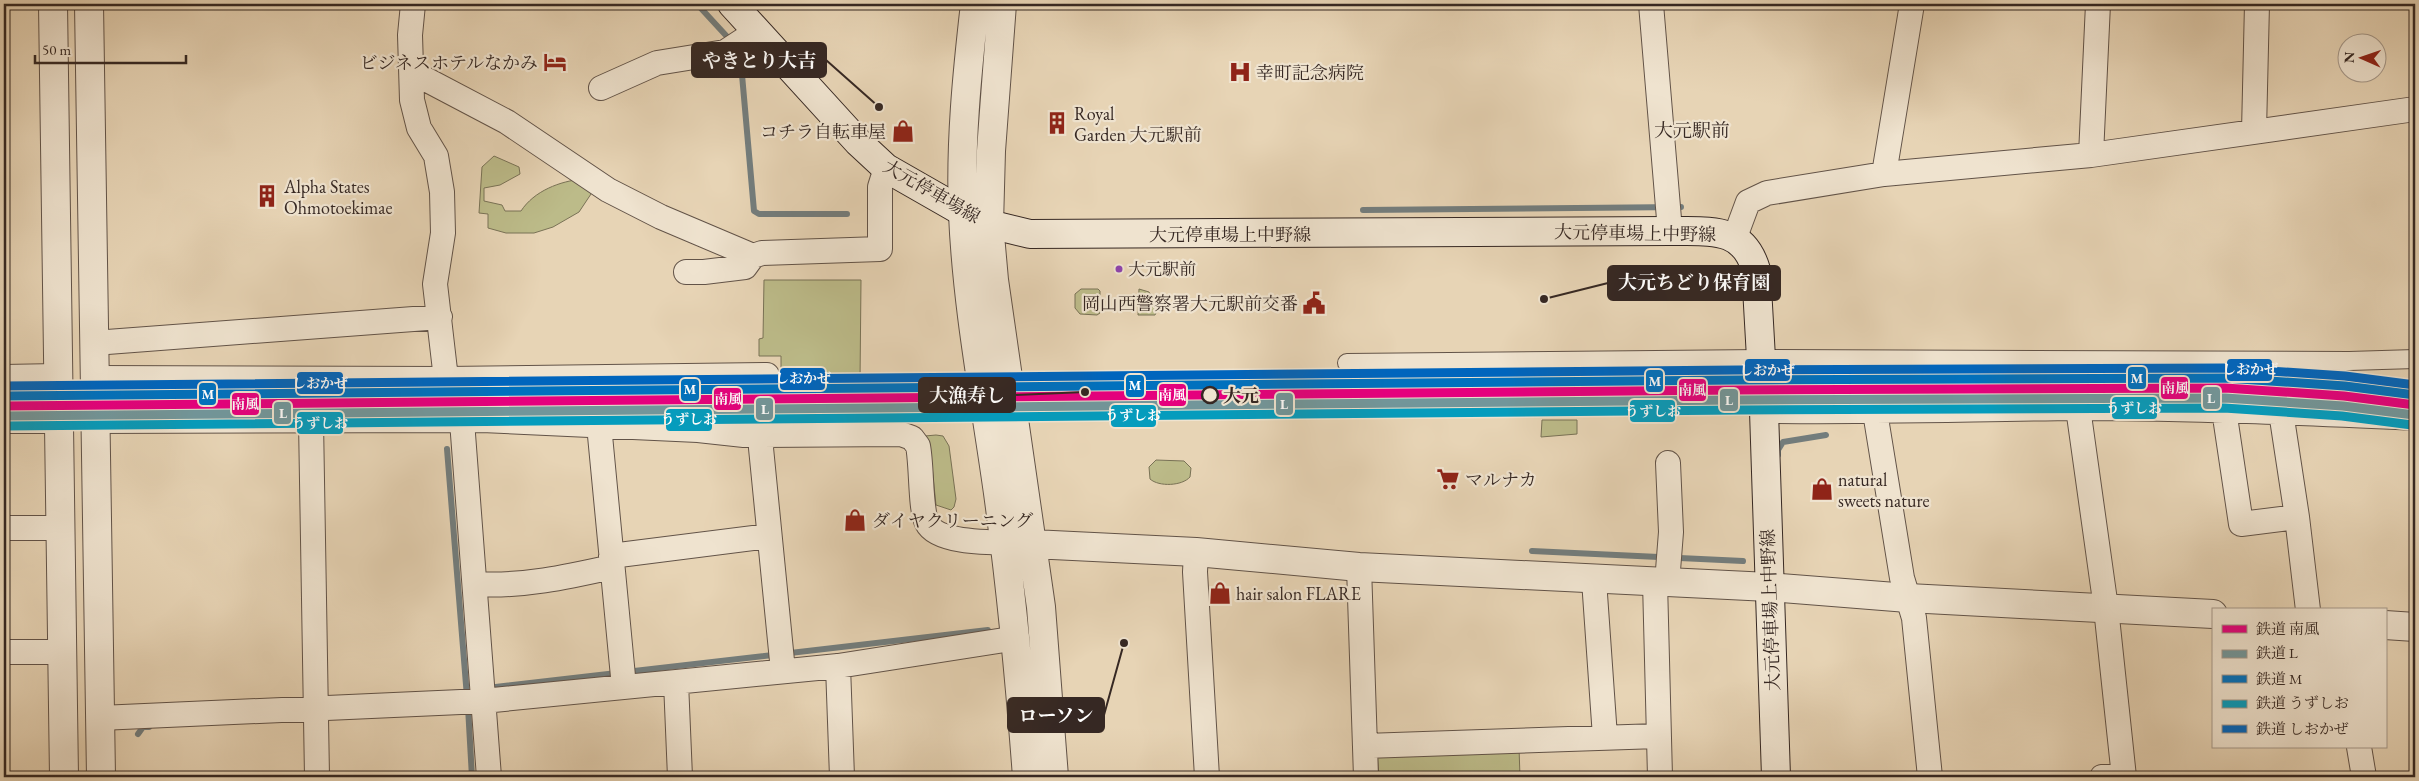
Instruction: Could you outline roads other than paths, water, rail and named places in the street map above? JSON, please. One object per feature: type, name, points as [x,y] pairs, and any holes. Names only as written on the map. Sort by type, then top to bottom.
[{"type":"street","points":[[53,4],[64,777]]},
{"type":"street","points":[[90,4],[101,777]]},
{"type":"street","points":[[413,4],[410,34],[412,100],[418,128],[436,156],[442,192],[443,233],[435,284],[433,318],[446,378],[462,421],[476,584],[476,696],[488,777]]},
{"type":"street","name":"大元停車場線","points":[[732,4],[742,41],[886,168],[963,212],[989,224]]},
{"type":"street","points":[[975,4],[964,127],[963,212],[967,281],[1017,638],[1027,777]]},
{"type":"street","points":[[1002,4],[991,151],[989,224],[994,280],[1041,607],[1054,777]]},
{"type":"street","points":[[1651,4],[1669,215]]},
{"type":"street","points":[[1884,174],[1912,4]]},
{"type":"street","points":[[2091,155],[2098,4]]},
{"type":"street","points":[[2254,131],[2257,4]]},
{"type":"street","points":[[601,88],[657,63],[717,54],[742,41]]},
{"type":"street","points":[[412,72],[507,122],[608,190],[661,217],[754,256]]},
{"type":"street","points":[[1735,237],[1748,202],[1767,193],[1884,174],[2091,155],[2415,109]]},
{"type":"street","points":[[686,272],[704,272],[745,267],[754,256],[762,252],[880,249],[880,187],[886,168]]},
{"type":"street","name":"大元停車場上中野線","points":[[989,224],[1030,234],[1045,234],[1669,215],[1715,232],[1735,237],[1752,258],[1756,270],[1764,411],[1776,777]]},
{"type":"street","points":[[94,343],[433,318]]},
{"type":"street","points":[[1347,363],[1761,359],[2349,361],[2415,359]]},
{"type":"street","points":[[95,378],[446,378],[767,375],[766,415],[761,448],[782,660]]},
{"type":"street","points":[[4,377],[57,376]]},
{"type":"street","points":[[1764,411],[1875,412],[2078,408],[2224,410],[2415,418]]},
{"type":"street","points":[[2078,408],[2106,608],[2116,777]]},
{"type":"street","points":[[2224,410],[2241,524],[2297,517]]},
{"type":"street","points":[[1875,412],[1902,578],[1914,618],[1930,777]]},
{"type":"street","points":[[2281,412],[2297,517],[2308,608]]},
{"type":"street","points":[[4,421],[58,421]]},
{"type":"street","points":[[96,421],[462,421],[599,425],[762,435],[901,434],[912,438],[918,446],[927,523],[943,537],[1032,544],[1196,552],[1359,567],[1594,580],[1665,570],[1769,587],[1908,598],[2212,614]]},
{"type":"street","points":[[311,421],[317,777]]},
{"type":"street","points":[[599,425],[623,677]]},
{"type":"street","points":[[1660,777],[1658,736],[1665,570],[1671,532],[1668,463]]},
{"type":"street","points":[[4,528],[60,528]]},
{"type":"street","points":[[476,584],[497,586],[543,582],[612,561],[769,536]]},
{"type":"street","points":[[1196,552],[1195,572],[1207,777]]},
{"type":"street","points":[[1359,567],[1366,777]]},
{"type":"street","points":[[1594,580],[1605,737]]},
{"type":"street","points":[[2386,625],[2415,627]]},
{"type":"street","points":[[100,718],[316,708],[476,696],[623,677],[676,682],[782,660],[838,666],[1017,638]]},
{"type":"street","points":[[4,652],[62,652]]},
{"type":"street","points":[[838,666],[842,777]]},
{"type":"street","points":[[676,682],[680,777]]},
{"type":"street","points":[[1365,746],[1658,736]]},
{"type":"street","points":[[2359,748],[2364,777]]},
{"type":"waterway","points":[[697,4],[732,42]]},
{"type":"waterway","points":[[738,49],[740,52],[754,211],[759,214],[847,214]]},
{"type":"waterway","points":[[1363,210],[1681,207]]},
{"type":"waterway","points":[[1778,455],[1778,450],[1783,442],[1826,435]]},
{"type":"waterway","points":[[447,449],[467,697]]},
{"type":"waterway","points":[[1532,551],[1743,561]]},
{"type":"waterway","points":[[487,688],[988,630]]},
{"type":"waterway","points":[[468,707],[472,777]]},
{"type":"waterway","points":[[138,734],[143,727],[149,727]]},
{"type":"rail line","name":"しおかぜ","points":[[4,386],[1739,370],[2225,368],[2345,376],[2415,385]]},
{"type":"rail line","name":"M","points":[[4,396],[1739,380],[2225,378],[2345,386],[2415,395]]},
{"type":"rail line","name":"南風","points":[[4,406],[1739,390],[2225,388],[2344,396],[2415,405]]},
{"type":"rail line","name":"L","points":[[4,416],[1739,400],[2225,398],[2343,406],[2414,415]]},
{"type":"rail line","name":"うずしお","points":[[4,426],[1739,410],[2224,408],[2342,416],[2412,425]]},
{"type":"place","name":"ビジネスホテルなかみ","points":[[555,62]]},
{"type":"place","name":"幸町記念病院","points":[[1240,72]]},
{"type":"place","name":"やきとり大吉","points":[[879,107]]},
{"type":"place","name":"Royal Garden 大元駅前","points":[[1057,123]]},
{"type":"place","name":"コチラ自転車屋","points":[[903,131]]},
{"type":"place","name":"Alpha States Ohmotoekimae","points":[[267,196]]},
{"type":"place","name":"大元駅前","points":[[1119,269]]},
{"type":"place","name":"大元ちどり保育園","points":[[1544,299]]},
{"type":"place","name":"岡山西警察署大元駅前交番","points":[[1314,303]]},
{"type":"place","name":"大漁寿し","points":[[1085,392]]},
{"type":"place","name":"大元","points":[[1210,395]]},
{"type":"place","name":"マルナカ","points":[[1448,479]]},
{"type":"place","name":"natural sweets nature","points":[[1822,489]]},
{"type":"place","name":"ダイヤクリーニング","points":[[855,520]]},
{"type":"place","name":"hair salon FLARE","points":[[1220,593]]},
{"type":"place","name":"ローソン","points":[[1124,643]]},
{"type":"district","name":"大元駅前","points":[[1692,130]]}]
